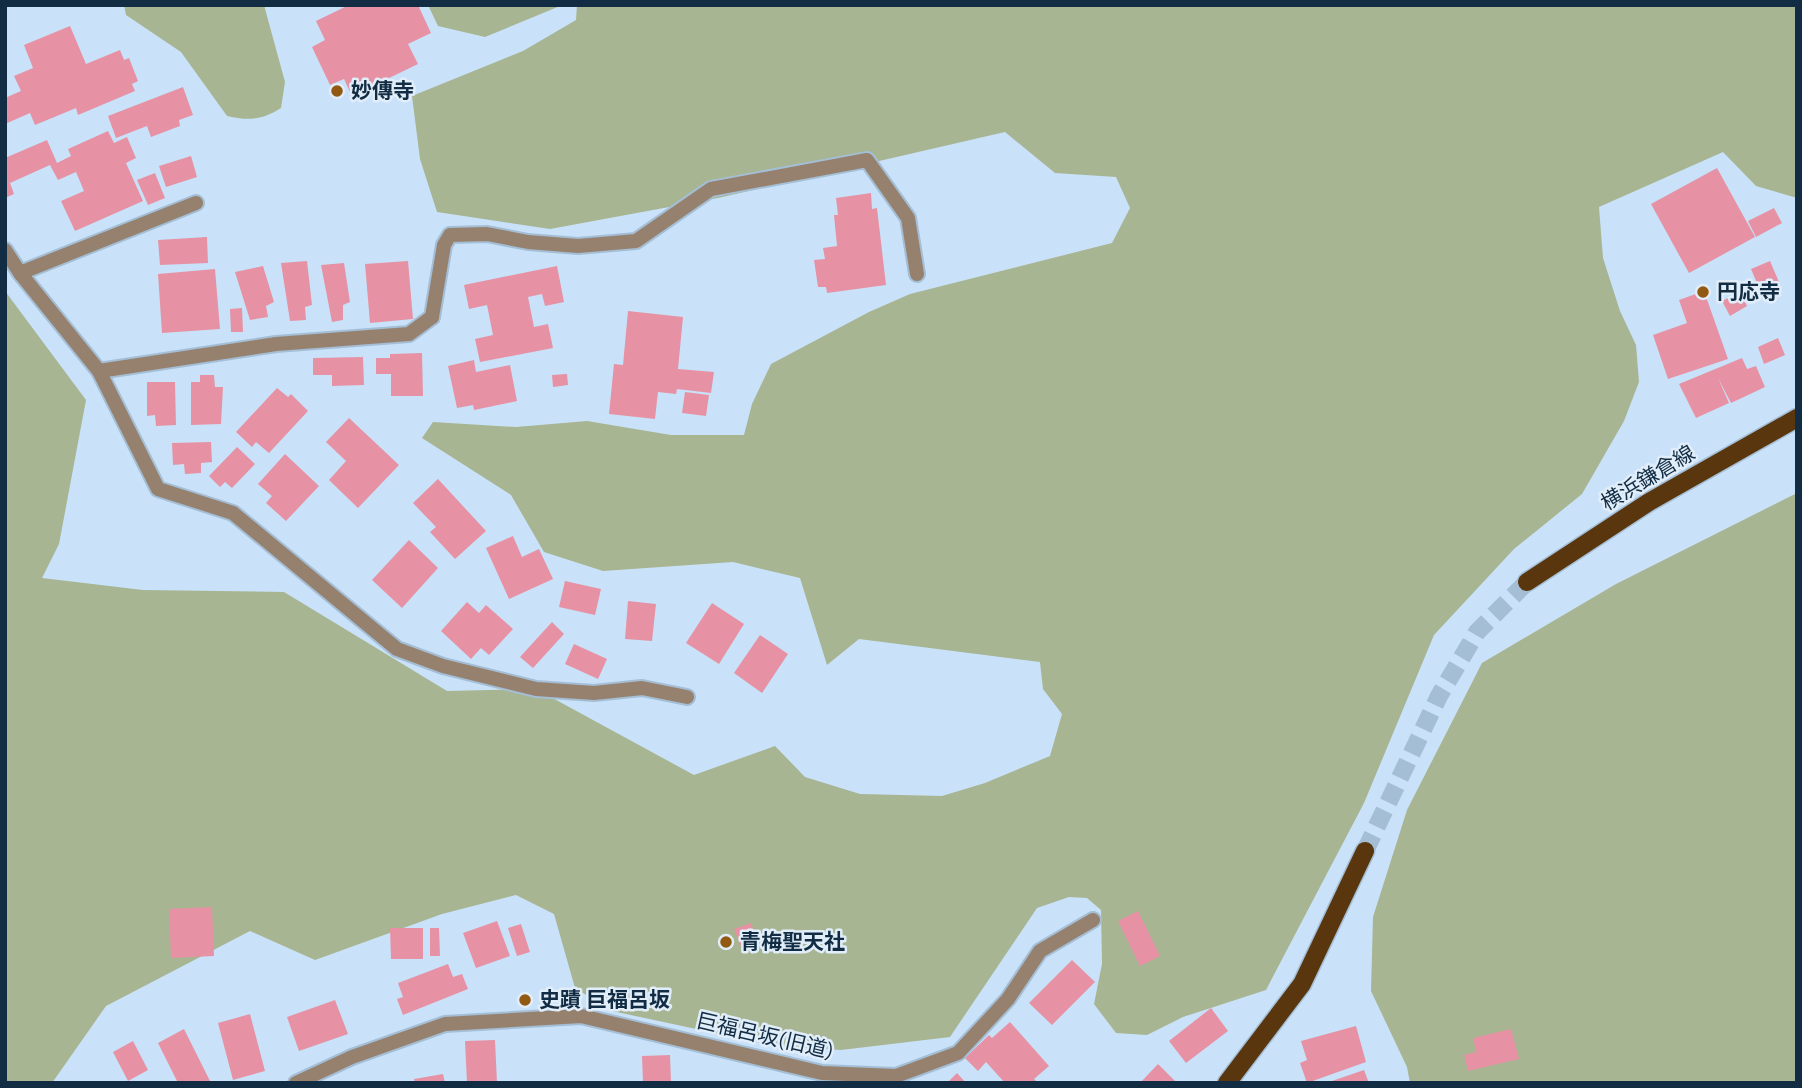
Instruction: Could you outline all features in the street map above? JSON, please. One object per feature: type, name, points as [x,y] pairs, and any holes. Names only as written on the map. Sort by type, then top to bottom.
[{"type":"main road","name":"横浜鎌倉線","points":[[1527,582],[1649,502],[1797,418]]},
{"type":"main road","points":[[1227,1083],[1302,984],[1365,851]]},
{"type":"street","points":[[99,371],[276,344],[409,334],[432,317],[444,244],[450,235],[487,234],[528,242],[578,246],[636,241],[711,189],[867,160],[908,218],[917,274]]},
{"type":"street","points":[[20,273],[196,203]]},
{"type":"street","points":[[5,250],[20,273],[99,371],[158,489],[233,513],[397,649],[443,666],[536,689],[594,693],[642,688],[687,697]]},
{"type":"street","name":"巨福呂坂(旧道)","points":[[296,1083],[352,1058],[445,1024],[581,1016],[822,1073],[896,1076],[958,1053],[1008,999],[1040,951],[1093,920]]},
{"type":"green space","points":[[124,5],[264,5],[285,82],[281,108],[255,118],[227,116],[181,52],[126,15]]},
{"type":"green space","points":[[428,5],[560,6],[485,37],[438,26]]},
{"type":"green space","points":[[577,5],[1797,5],[1797,198],[1756,186],[1723,152],[1599,207],[1603,258],[1620,311],[1636,345],[1639,382],[1624,421],[1582,494],[1514,549],[1434,635],[1364,803],[1266,990],[1183,1017],[1147,1035],[1116,1033],[1094,1004],[1102,964],[1101,910],[1087,898],[1069,897],[1037,908],[950,1037],[841,1050],[776,1046],[612,1011],[575,988],[554,914],[516,895],[442,914],[315,960],[250,931],[106,1006],[52,1083],[5,1083],[5,291],[86,400],[59,544],[42,578],[143,590],[284,592],[447,691],[536,689],[694,775],[775,746],[805,777],[860,794],[942,796],[985,783],[1050,756],[1062,714],[1043,689],[1040,662],[859,639],[827,665],[800,578],[733,562],[603,571],[544,552],[511,495],[422,438],[433,422],[516,427],[587,421],[671,435],[744,435],[752,404],[771,364],[869,312],[910,294],[1112,243],[1130,208],[1116,177],[1055,173],[1005,132],[718,198],[550,229],[437,212],[420,159],[412,96],[523,51],[576,20]]},
{"type":"green space","points":[[1797,493],[1797,1083],[1410,1083],[1407,1067],[1371,991],[1373,917],[1407,810],[1482,663],[1616,584]]},
{"type":"building","points":[[349,5],[418,5],[431,33],[408,44],[418,64],[352,96],[344,79],[330,85],[312,47],[325,40],[316,21]]},
{"type":"building","points":[[70,26],[86,64],[120,50],[124,60],[129,58],[138,81],[132,84],[135,91],[78,115],[76,108],[35,125],[30,113],[5,124],[5,98],[21,91],[14,76],[33,68],[24,45]]},
{"type":"building","points":[[183,87],[193,115],[179,120],[180,126],[151,137],[147,126],[116,138],[108,116]]},
{"type":"building","points":[[108,131],[114,143],[127,137],[136,158],[126,163],[143,201],[75,231],[61,201],[84,191],[76,172],[58,180],[50,165],[10,183],[14,194],[5,198],[5,158],[47,140],[57,163],[71,156],[68,149]]},
{"type":"building","points":[[191,156],[197,177],[166,187],[159,166]]},
{"type":"building","points":[[1717,168],[1755,237],[1689,273],[1651,204]]},
{"type":"building","points":[[155,173],[165,198],[148,205],[137,180]]},
{"type":"building","points":[[871,193],[872,209],[877,208],[886,285],[827,293],[826,287],[818,287],[814,260],[825,259],[823,248],[837,246],[834,215],[838,215],[836,198]]},
{"type":"building","points":[[1774,208],[1782,223],[1756,237],[1748,221]]},
{"type":"building","points":[[207,237],[208,263],[160,265],[158,240]]},
{"type":"building","points":[[307,261],[312,305],[305,307],[306,320],[290,321],[281,263]]},
{"type":"building","points":[[408,261],[413,319],[370,323],[365,264]]},
{"type":"building","points":[[1770,261],[1779,282],[1760,290],[1751,269]]},
{"type":"building","points":[[344,263],[350,302],[343,305],[343,320],[332,322],[321,265]]},
{"type":"building","points":[[263,266],[274,302],[266,306],[268,317],[250,320],[235,272]]},
{"type":"building","points":[[557,266],[564,302],[545,306],[542,294],[528,297],[534,327],[548,324],[553,348],[480,362],[475,339],[493,335],[487,305],[469,309],[464,285]]},
{"type":"building","points":[[215,269],[220,329],[162,333],[158,274]]},
{"type":"building","points":[[1704,291],[1728,359],[1668,379],[1653,335],[1687,323],[1679,300]]},
{"type":"building","points":[[1740,292],[1747,306],[1730,316],[1722,301]]},
{"type":"building","points":[[242,308],[243,332],[231,332],[230,309]]},
{"type":"building","points":[[628,311],[683,317],[678,369],[714,372],[711,393],[677,389],[676,394],[658,392],[655,419],[609,414],[614,364],[623,365]]},
{"type":"building","points":[[1778,338],[1785,355],[1764,364],[1758,347]]},
{"type":"building","points":[[422,353],[423,396],[391,396],[391,374],[376,374],[376,358],[390,358],[390,354]]},
{"type":"building","points":[[363,357],[364,385],[332,386],[332,375],[313,375],[313,358]]},
{"type":"building","points":[[1742,358],[1747,369],[1756,366],[1765,387],[1731,403],[1718,378],[1729,403],[1696,418],[1679,384]]},
{"type":"building","points":[[474,360],[476,372],[510,365],[517,401],[474,410],[473,405],[457,408],[448,366]]},
{"type":"building","points":[[567,374],[568,385],[553,387],[552,375]]},
{"type":"building","points":[[200,375],[214,375],[215,387],[223,387],[221,424],[191,425],[191,382],[200,382]]},
{"type":"building","points":[[147,382],[175,382],[176,425],[156,426],[155,415],[147,416]]},
{"type":"building","points":[[277,388],[288,397],[291,394],[308,411],[269,453],[256,442],[252,447],[236,432]]},
{"type":"building","points":[[685,392],[709,395],[706,416],[682,413]]},
{"type":"building","points":[[349,418],[399,465],[358,508],[329,480],[346,461],[326,442]]},
{"type":"building","points":[[211,442],[212,462],[201,463],[201,473],[185,474],[184,464],[173,465],[172,443]]},
{"type":"building","points":[[237,447],[255,464],[232,488],[225,482],[220,487],[209,476]]},
{"type":"building","points":[[285,454],[319,486],[286,521],[266,503],[272,496],[258,484]]},
{"type":"building","points":[[438,479],[486,531],[455,559],[430,532],[436,527],[413,503]]},
{"type":"building","points":[[513,536],[522,557],[539,549],[553,579],[509,599],[486,548]]},
{"type":"building","points":[[409,540],[438,568],[402,608],[372,580]]},
{"type":"building","points":[[565,581],[601,589],[595,615],[559,607]]},
{"type":"building","points":[[628,601],[656,604],[652,641],[625,639]]},
{"type":"building","points":[[467,602],[479,613],[486,605],[513,629],[489,655],[481,648],[471,659],[441,631]]},
{"type":"building","points":[[712,603],[744,624],[719,664],[686,643]]},
{"type":"building","points":[[552,622],[564,634],[533,668],[520,657]]},
{"type":"building","points":[[760,635],[788,654],[762,693],[734,673]]},
{"type":"building","points":[[574,644],[607,659],[598,679],[565,664]]},
{"type":"building","points":[[212,907],[214,956],[171,958],[169,909]]},
{"type":"building","points":[[1138,911],[1160,956],[1140,966],[1118,921]]},
{"type":"building","points":[[497,921],[510,956],[476,968],[463,933]]},
{"type":"building","points":[[751,923],[758,941],[741,947],[734,929]]},
{"type":"building","points":[[521,924],[530,952],[517,956],[508,928]]},
{"type":"building","points":[[390,928],[423,928],[423,959],[391,959]]},
{"type":"building","points":[[430,928],[439,928],[440,956],[430,956]]},
{"type":"building","points":[[1072,960],[1095,982],[1052,1025],[1029,1003]]},
{"type":"building","points":[[448,964],[453,977],[462,974],[468,989],[403,1015],[397,999],[403,997],[398,983]]},
{"type":"building","points":[[335,1000],[348,1034],[299,1051],[287,1017]]},
{"type":"building","points":[[1211,1008],[1228,1031],[1186,1063],[1169,1041]]},
{"type":"building","points":[[250,1014],[265,1071],[233,1080],[218,1023]]},
{"type":"building","points":[[1010,1022],[1049,1066],[1034,1079],[1038,1083],[1005,1083],[986,1062],[978,1071],[965,1058],[989,1035],[992,1038]]},
{"type":"building","points":[[1356,1026],[1366,1062],[1307,1083],[1300,1063],[1307,1060],[1301,1041]]},
{"type":"building","points":[[184,1029],[211,1083],[178,1083],[158,1043]]},
{"type":"building","points":[[1511,1029],[1519,1059],[1468,1071],[1464,1055],[1476,1052],[1473,1038]]},
{"type":"building","points":[[495,1040],[497,1083],[467,1083],[465,1041]]},
{"type":"building","points":[[133,1041],[148,1070],[128,1081],[113,1052]]},
{"type":"building","points":[[670,1055],[671,1083],[643,1083],[642,1056]]},
{"type":"building","points":[[1158,1064],[1177,1083],[1140,1083]]},
{"type":"building","points":[[1364,1070],[1369,1083],[1329,1083],[1329,1082]]},
{"type":"building","points":[[957,1073],[966,1083],[947,1083]]},
{"type":"building","points":[[443,1074],[445,1083],[415,1083],[414,1079]]},
{"type":"tunnel","points":[[1365,851],[1439,696],[1477,632],[1527,582]]},
{"type":"place","name":"妙傳寺","points":[[337,91]]},
{"type":"place","name":"円応寺","points":[[1703,292]]},
{"type":"place","name":"青梅聖天社","points":[[726,942]]},
{"type":"place","name":"史蹟 巨福呂坂","points":[[525,1000]]}]
